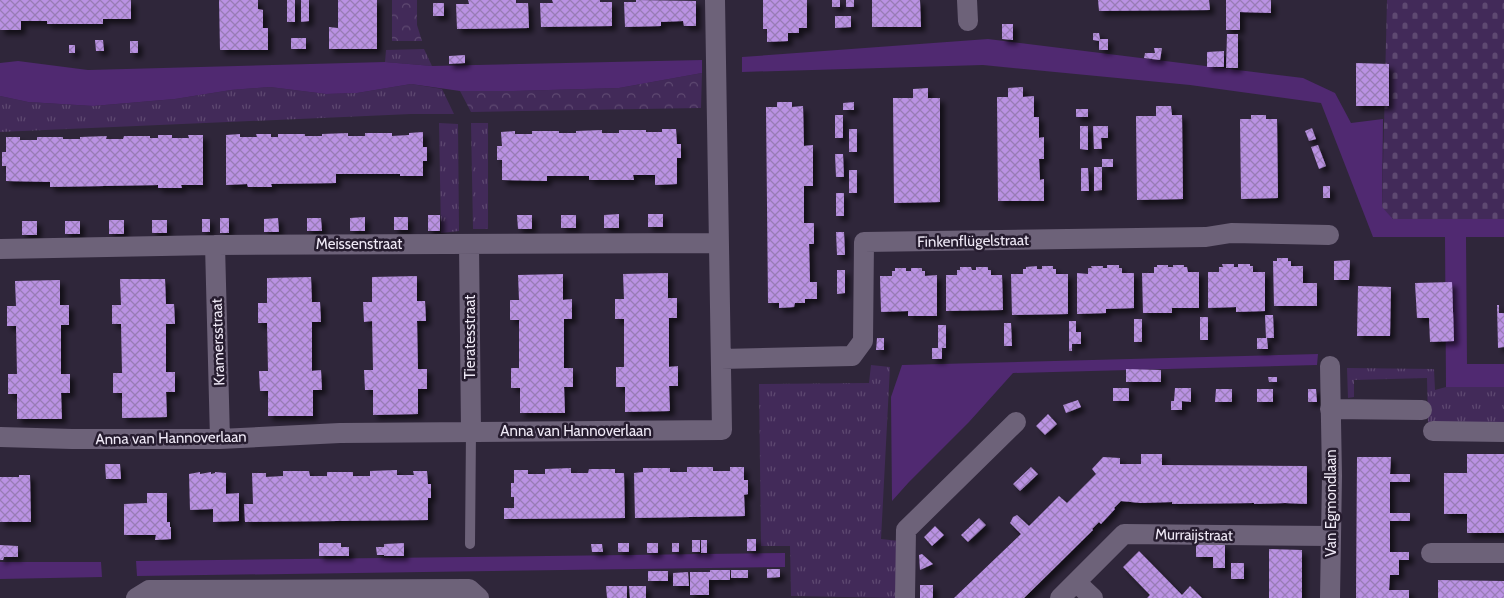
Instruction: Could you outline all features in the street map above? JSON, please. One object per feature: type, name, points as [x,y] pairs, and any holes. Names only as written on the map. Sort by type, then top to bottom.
[{"type":"street","name":"Anna van Hannoverlaan","points":[[0,437],[220,439],[340,433],[722,430],[718,243],[718,86],[715,0]]},
{"type":"street","points":[[967,0],[968,21]]},
{"type":"street","name":"Finkenflügelstraat","points":[[721,359],[852,356],[863,341],[864,242],[1206,238],[1231,233],[1329,235]]},
{"type":"street","name":"Meissenstraat","points":[[0,249],[215,245],[718,243]]},
{"type":"street","name":"Tieratesstraat","points":[[469,244],[471,431]]},
{"type":"street","name":"Kramersstraat","points":[[215,245],[220,439]]},
{"type":"street","name":"Van Egmondlaan","points":[[1330,366],[1332,476],[1330,598]]},
{"type":"street","points":[[1330,409],[1422,410]]},
{"type":"street","points":[[905,598],[906,530],[1016,422]]},
{"type":"street","points":[[1433,431],[1504,432]]},
{"type":"street","name":"Murraijstraat","points":[[1060,598],[1124,534],[1331,536]]},
{"type":"street","points":[[1431,553],[1504,553]]},
{"type":"street","points":[[1076,582],[1093,598]]},
{"type":"street","points":[[136,598],[149,590],[469,589],[479,598]]},
{"type":"lane","points":[[470,544],[471,431]]},
{"type":"green space","points":[[392,0],[417,0],[417,25],[422,41],[392,41]]},
{"type":"green space","points":[[1387,0],[1504,0],[1504,219],[1393,219],[1382,208]]},
{"type":"green space","points":[[424,49],[432,66],[385,62],[386,50]]},
{"type":"green space","points":[[702,73],[701,108],[471,112],[460,91],[619,88]]},
{"type":"green space","points":[[411,84],[442,89],[454,114],[411,114],[0,132],[0,96],[28,102],[93,106],[175,99],[231,90],[270,87],[326,94],[357,93]]},
{"type":"green space","points":[[439,123],[458,124],[459,231],[441,233]]},
{"type":"green space","points":[[471,123],[488,123],[488,229],[473,229]]},
{"type":"green space","points":[[871,365],[890,367],[881,539],[899,541],[899,598],[791,596],[790,546],[761,546],[759,384],[869,383]]},
{"type":"green space","points":[[1347,368],[1434,369],[1435,390],[1446,387],[1504,387],[1504,422],[1428,422],[1427,378],[1354,380],[1354,397],[1348,398]]},
{"type":"shaded area","points":[[988,39],[1303,78],[1335,93],[1351,123],[1383,119],[1382,207],[1393,219],[1504,219],[1504,237],[1466,237],[1467,364],[1504,364],[1504,387],[1446,387],[1445,237],[1373,237],[1321,103],[1190,85],[983,65],[742,72],[742,57]]},
{"type":"shaded area","points":[[702,60],[702,73],[619,88],[460,91],[411,84],[357,93],[326,94],[270,87],[231,90],[175,99],[93,106],[28,102],[0,96],[0,63],[18,61],[88,70],[385,62],[432,66]]},
{"type":"shaded area","points":[[1318,354],[1317,365],[1013,373],[969,422],[892,501],[891,397],[902,365]]},
{"type":"shaded area","points":[[785,553],[785,567],[137,576],[136,561]]},
{"type":"shaded area","points":[[0,562],[101,562],[102,577],[0,579]]},
{"type":"building","points":[[0,0],[131,0],[131,19],[103,19],[103,24],[47,24],[47,21],[21,21],[21,30],[0,30]]},
{"type":"building","points":[[219,0],[258,0],[258,9],[263,10],[263,28],[268,28],[268,50],[220,50]]},
{"type":"building","points":[[287,0],[295,0],[295,22],[287,22]]},
{"type":"building","points":[[301,0],[309,0],[309,21],[301,22]]},
{"type":"building","points":[[338,0],[377,0],[377,49],[329,49],[329,27],[338,28]]},
{"type":"building","points":[[468,0],[516,0],[516,3],[528,3],[529,28],[457,29],[456,4],[469,4]]},
{"type":"building","points":[[552,0],[600,0],[600,2],[612,2],[612,26],[541,27],[540,3],[553,3]]},
{"type":"building","points":[[636,0],[696,1],[696,26],[684,26],[683,21],[661,22],[661,26],[625,27],[624,2],[636,2]]},
{"type":"building","points":[[763,0],[807,0],[807,28],[799,28],[799,33],[788,33],[788,41],[767,42],[767,29],[763,29]]},
{"type":"building","points":[[832,0],[840,0],[840,7],[832,7]]},
{"type":"building","points":[[846,0],[854,0],[854,7],[846,7]]},
{"type":"building","points":[[872,0],[920,0],[921,27],[872,27]]},
{"type":"building","points":[[1098,0],[1209,0],[1210,10],[1099,11]]},
{"type":"building","points":[[1226,0],[1271,0],[1271,13],[1240,12],[1240,30],[1226,30]]},
{"type":"building","points":[[433,3],[444,3],[444,16],[433,16]]},
{"type":"building","points":[[835,16],[851,16],[851,27],[835,28]]},
{"type":"building","points":[[1002,24],[1013,24],[1013,40],[1002,39]]},
{"type":"building","points":[[1093,33],[1099,33],[1100,39],[1108,39],[1108,50],[1099,50],[1099,41],[1093,40]]},
{"type":"building","points":[[1227,34],[1238,34],[1238,68],[1226,68]]},
{"type":"building","points":[[291,38],[306,38],[306,49],[291,49]]},
{"type":"building","points":[[95,40],[103,40],[104,51],[96,51]]},
{"type":"building","points":[[130,41],[138,41],[138,53],[130,53]]},
{"type":"building","points":[[69,45],[75,45],[75,53],[69,53]]},
{"type":"building","points":[[1154,48],[1162,48],[1160,60],[1144,58],[1145,53],[1155,53]]},
{"type":"building","points":[[1224,51],[1224,67],[1207,67],[1207,52]]},
{"type":"building","points":[[465,55],[465,63],[449,64],[449,56]]},
{"type":"building","points":[[1356,63],[1389,64],[1389,106],[1356,106]]},
{"type":"building","points":[[1023,87],[1023,97],[1034,96],[1034,117],[1039,117],[1039,138],[1044,137],[1044,159],[1039,159],[1040,180],[1044,179],[1044,201],[998,201],[997,97],[1008,97],[1008,88]]},
{"type":"building","points":[[928,88],[928,98],[940,98],[940,202],[894,203],[893,98],[913,98],[913,89]]},
{"type":"building","points":[[777,102],[792,102],[792,107],[803,106],[804,146],[813,145],[813,186],[804,186],[804,223],[814,223],[814,244],[809,244],[810,282],[817,282],[817,299],[805,299],[805,303],[795,303],[794,307],[779,308],[779,303],[768,303],[766,107],[777,107]]},
{"type":"building","points":[[854,102],[854,110],[843,110],[843,103]]},
{"type":"building","points":[[1156,106],[1171,106],[1172,115],[1182,115],[1183,199],[1137,200],[1136,116],[1156,116]]},
{"type":"building","points":[[1076,109],[1088,109],[1088,117],[1076,117]]},
{"type":"building","points":[[835,115],[843,115],[843,138],[835,138]]},
{"type":"building","points":[[1251,115],[1266,115],[1266,119],[1277,119],[1278,198],[1241,199],[1240,119],[1251,119]]},
{"type":"building","points":[[1080,126],[1088,126],[1088,150],[1080,149]]},
{"type":"building","points":[[1093,126],[1108,126],[1108,138],[1101,138],[1102,149],[1094,149]]},
{"type":"building","points":[[1312,128],[1316,139],[1309,141],[1305,131]]},
{"type":"building","points":[[662,129],[676,129],[677,144],[681,144],[681,158],[677,158],[677,184],[655,185],[655,175],[633,175],[634,180],[589,180],[589,176],[547,176],[547,181],[502,180],[502,160],[497,160],[497,146],[502,146],[501,132],[515,131],[515,134],[532,134],[532,131],[576,133],[576,131],[602,130],[602,133],[619,133],[619,130],[662,132]]},
{"type":"building","points":[[849,129],[857,129],[857,152],[849,152]]},
{"type":"building","points":[[423,132],[423,147],[427,147],[427,161],[423,161],[423,176],[336,174],[336,183],[271,184],[272,187],[248,187],[247,184],[226,185],[226,135],[240,134],[240,137],[257,137],[256,134],[271,134],[271,137],[278,137],[278,134],[322,136],[322,134],[348,133],[348,136],[365,136],[365,133],[392,133],[392,136]]},
{"type":"building","points":[[158,135],[172,135],[172,138],[189,138],[188,135],[203,135],[203,185],[181,185],[182,188],[158,188],[158,185],[50,187],[50,182],[6,181],[6,166],[2,166],[2,152],[6,152],[6,137],[20,137],[20,140],[37,140],[37,137],[80,139],[80,137],[107,136],[106,139],[123,139],[124,136],[150,136],[150,138],[158,138]]},
{"type":"building","points":[[1318,145],[1326,166],[1319,169],[1311,147]]},
{"type":"building","points":[[835,154],[843,154],[844,177],[836,177]]},
{"type":"building","points":[[1102,159],[1113,159],[1113,167],[1102,167]]},
{"type":"building","points":[[1094,167],[1102,167],[1102,190],[1094,191]]},
{"type":"building","points":[[1081,168],[1088,168],[1089,191],[1081,191]]},
{"type":"building","points":[[849,170],[857,170],[857,193],[849,193]]},
{"type":"building","points":[[1323,186],[1330,186],[1330,198],[1323,198]]},
{"type":"building","points":[[836,193],[844,193],[844,216],[836,216]]},
{"type":"building","points":[[619,214],[619,228],[604,228],[604,215]]},
{"type":"building","points":[[648,214],[663,214],[663,227],[648,227]]},
{"type":"building","points":[[428,215],[440,215],[440,231],[428,231]]},
{"type":"building","points":[[517,215],[532,215],[532,229],[518,229]]},
{"type":"building","points":[[561,215],[576,215],[576,228],[561,228]]},
{"type":"building","points":[[365,217],[365,231],[350,231],[350,218]]},
{"type":"building","points":[[394,217],[408,217],[408,230],[394,230]]},
{"type":"building","points":[[220,218],[229,218],[229,233],[220,233]]},
{"type":"building","points":[[278,218],[279,232],[264,232],[264,219]]},
{"type":"building","points":[[307,218],[321,218],[322,231],[307,231]]},
{"type":"building","points":[[202,219],[210,219],[210,232],[202,232]]},
{"type":"building","points":[[109,220],[124,220],[124,234],[109,234]]},
{"type":"building","points":[[152,220],[167,220],[167,233],[152,233]]},
{"type":"building","points":[[22,221],[37,221],[37,235],[22,235]]},
{"type":"building","points":[[65,221],[80,221],[80,234],[65,234]]},
{"type":"building","points":[[836,232],[844,232],[845,255],[837,255]]},
{"type":"building","points":[[1277,258],[1288,258],[1288,261],[1291,261],[1291,266],[1303,266],[1303,283],[1317,283],[1317,306],[1274,306],[1273,261],[1277,261]]},
{"type":"building","points":[[1350,260],[1349,280],[1334,280],[1334,261]]},
{"type":"building","points":[[1222,264],[1234,264],[1234,267],[1238,267],[1238,264],[1250,264],[1250,266],[1253,266],[1253,272],[1265,272],[1265,311],[1236,312],[1236,307],[1208,308],[1208,272],[1219,272],[1219,267],[1223,267]]},
{"type":"building","points":[[1107,265],[1119,265],[1119,268],[1122,268],[1122,273],[1134,273],[1134,308],[1106,309],[1106,313],[1077,314],[1077,273],[1088,274],[1088,268],[1092,268],[1091,266],[1107,268]]},
{"type":"building","points":[[1157,265],[1173,267],[1173,265],[1184,265],[1184,267],[1187,267],[1188,272],[1199,272],[1199,308],[1172,308],[1172,313],[1143,313],[1142,273],[1154,273],[1154,267],[1157,267]]},
{"type":"building","points":[[1037,266],[1037,269],[1042,269],[1042,266],[1053,266],[1053,269],[1056,269],[1056,274],[1068,274],[1068,314],[1012,315],[1011,274],[1023,274],[1023,269],[1026,269],[1026,267]]},
{"type":"building","points":[[960,267],[971,267],[972,270],[976,270],[976,267],[988,267],[988,270],[991,270],[991,275],[1002,275],[1003,310],[946,311],[946,275],[957,275],[957,270],[960,270]]},
{"type":"building","points":[[895,268],[906,268],[906,271],[911,271],[911,268],[922,268],[922,271],[925,271],[925,276],[937,275],[937,316],[908,316],[908,311],[881,312],[880,276],[892,276],[892,271],[895,271]]},
{"type":"building","points":[[837,270],[845,270],[845,293],[837,294]]},
{"type":"building","points":[[668,273],[668,298],[677,298],[677,318],[669,318],[669,367],[678,366],[678,386],[669,386],[670,411],[625,412],[625,387],[616,387],[616,367],[624,367],[624,319],[615,319],[615,299],[624,299],[623,274]]},
{"type":"building","points":[[563,274],[563,300],[572,299],[572,319],[564,319],[564,368],[573,368],[573,387],[564,387],[565,413],[520,413],[520,388],[511,388],[511,368],[519,368],[519,320],[510,320],[510,300],[519,300],[518,275]]},
{"type":"building","points":[[417,276],[417,301],[425,301],[426,321],[417,321],[418,369],[427,369],[427,389],[418,389],[418,414],[373,415],[373,390],[365,390],[364,370],[373,370],[372,321],[364,322],[363,302],[372,302],[372,277]]},
{"type":"building","points":[[311,277],[312,302],[320,302],[321,322],[312,322],[312,371],[321,370],[322,390],[313,390],[313,416],[268,416],[268,391],[260,391],[259,371],[268,371],[267,323],[258,323],[258,303],[267,303],[267,278]]},
{"type":"building","points":[[120,279],[165,279],[166,304],[174,304],[175,324],[166,324],[166,372],[175,372],[175,392],[166,392],[167,417],[122,418],[122,393],[113,393],[113,373],[122,373],[121,324],[112,324],[112,305],[121,305]]},
{"type":"building","points":[[60,280],[60,305],[69,305],[69,325],[61,325],[61,374],[70,374],[70,393],[61,393],[62,419],[17,419],[17,394],[8,394],[8,374],[17,374],[16,326],[7,326],[7,306],[16,306],[15,281]]},
{"type":"building","points":[[1452,282],[1454,341],[1430,342],[1429,318],[1417,318],[1415,283]]},
{"type":"building","points":[[1358,286],[1391,287],[1390,336],[1357,336]]},
{"type":"building","points":[[1497,305],[1499,305],[1499,313],[1504,313],[1504,347],[1498,348]]},
{"type":"building","points":[[1265,315],[1273,315],[1274,338],[1267,338],[1268,349],[1257,349],[1257,338],[1266,338]]},
{"type":"building","points":[[1200,317],[1208,317],[1208,340],[1200,340]]},
{"type":"building","points":[[1134,319],[1142,319],[1142,342],[1134,342]]},
{"type":"building","points":[[1069,321],[1076,321],[1076,332],[1081,332],[1081,344],[1072,344],[1072,351],[1069,351]]},
{"type":"building","points":[[1004,323],[1011,323],[1012,346],[1004,346]]},
{"type":"building","points":[[938,325],[946,325],[946,348],[942,348],[942,359],[932,359],[932,348],[938,348]]},
{"type":"building","points":[[877,338],[884,338],[884,350],[876,350]]},
{"type":"building","points":[[1126,369],[1161,370],[1161,382],[1126,382]]},
{"type":"building","points":[[1268,377],[1277,377],[1277,382],[1269,382]]},
{"type":"building","points":[[1113,388],[1129,388],[1129,401],[1113,401]]},
{"type":"building","points":[[1175,388],[1191,388],[1191,402],[1182,401],[1182,410],[1171,410],[1171,401],[1174,401]]},
{"type":"building","points":[[1216,389],[1232,389],[1232,402],[1215,402]]},
{"type":"building","points":[[1257,389],[1273,389],[1273,402],[1257,402]]},
{"type":"building","points":[[1308,389],[1316,389],[1317,402],[1308,402]]},
{"type":"building","points":[[1078,400],[1081,407],[1066,413],[1063,405]]},
{"type":"building","points":[[1048,414],[1057,424],[1045,435],[1036,426]]},
{"type":"building","points":[[1141,454],[1162,454],[1162,465],[1307,466],[1307,504],[1172,504],[1172,502],[1141,503],[1121,501],[1101,524],[1099,522],[1024,598],[954,598],[1021,534],[1010,523],[1013,517],[1017,515],[1029,526],[1059,496],[1067,503],[1096,474],[1092,469],[1103,457],[1120,458],[1120,464],[1141,464]]},
{"type":"building","points":[[1467,454],[1504,454],[1504,533],[1467,533],[1467,514],[1444,514],[1444,473],[1467,473]]},
{"type":"building","points":[[1357,457],[1391,457],[1390,474],[1410,474],[1410,482],[1390,482],[1390,513],[1410,513],[1410,521],[1390,521],[1390,552],[1409,552],[1409,560],[1399,560],[1399,575],[1390,575],[1389,590],[1409,590],[1409,598],[1356,598]]},
{"type":"building","points":[[105,464],[120,464],[121,479],[106,479]]},
{"type":"building","points":[[687,467],[713,467],[713,471],[730,471],[730,467],[744,467],[744,480],[748,480],[748,494],[744,495],[745,516],[635,518],[634,473],[643,472],[643,468],[670,468],[670,472],[687,472]]},
{"type":"building","points":[[1031,467],[1038,474],[1020,491],[1013,484]]},
{"type":"building","points":[[571,468],[571,473],[588,473],[589,469],[615,469],[615,473],[624,473],[625,518],[504,519],[504,508],[514,508],[514,497],[511,497],[511,483],[514,483],[514,470],[528,470],[528,474],[545,474],[545,469]]},
{"type":"building","points":[[397,470],[397,475],[414,475],[413,471],[427,471],[428,484],[431,484],[431,498],[428,498],[428,520],[245,522],[244,504],[253,504],[252,473],[266,473],[266,477],[283,476],[283,471],[309,471],[310,476],[327,476],[327,472],[353,472],[353,476],[370,476],[370,471]]},
{"type":"building","points":[[200,472],[200,474],[211,472],[211,474],[215,472],[226,473],[226,494],[239,493],[239,521],[213,522],[213,509],[190,510],[189,474]]},
{"type":"building","points":[[19,475],[30,475],[31,522],[0,522],[0,477],[19,477]]},
{"type":"building","points":[[147,493],[167,493],[167,522],[170,522],[171,539],[155,540],[156,535],[124,535],[124,504],[147,503]]},
{"type":"building","points":[[979,518],[986,525],[968,542],[961,535]]},
{"type":"building","points":[[935,526],[944,535],[932,546],[924,537]]},
{"type":"building","points":[[747,539],[756,539],[756,551],[747,551]]},
{"type":"building","points":[[692,540],[700,540],[700,552],[692,552]]},
{"type":"building","points":[[701,540],[707,540],[707,553],[701,553]]},
{"type":"building","points":[[319,543],[341,543],[341,547],[349,547],[349,556],[319,556]]},
{"type":"building","points":[[404,543],[404,556],[377,555],[376,547],[384,547],[384,544]]},
{"type":"building","points":[[618,543],[629,543],[629,552],[618,552]]},
{"type":"building","points":[[647,543],[658,543],[658,553],[647,553]]},
{"type":"building","points":[[672,543],[679,543],[679,552],[672,552]]},
{"type":"building","points":[[591,544],[602,544],[603,552],[592,552]]},
{"type":"building","points":[[1196,544],[1225,544],[1225,568],[1213,568],[1213,557],[1196,557]]},
{"type":"building","points":[[0,545],[18,546],[18,557],[4,557],[3,560],[0,560]]},
{"type":"building","points":[[1269,549],[1302,550],[1302,598],[1269,598]]},
{"type":"building","points":[[1139,551],[1182,595],[1190,586],[1202,598],[1147,598],[1150,595],[1123,567]]},
{"type":"building","points":[[922,554],[933,564],[920,570],[919,555]]},
{"type":"building","points":[[1231,563],[1244,563],[1244,579],[1231,579]]},
{"type":"building","points":[[767,569],[780,569],[780,577],[767,578]]},
{"type":"building","points":[[710,570],[730,570],[730,580],[709,580],[709,595],[690,595],[690,572],[710,572]]},
{"type":"building","points":[[731,570],[748,570],[748,578],[731,578]]},
{"type":"building","points":[[648,571],[668,571],[668,581],[648,581]]},
{"type":"building","points":[[688,572],[689,586],[673,586],[673,573]]},
{"type":"building","points":[[1438,580],[1504,581],[1504,598],[1438,598]]},
{"type":"building","points":[[920,585],[933,585],[933,598],[920,598]]},
{"type":"building","points":[[606,586],[627,586],[627,598],[607,598]]},
{"type":"building","points":[[629,586],[646,586],[646,598],[630,598]]}]
